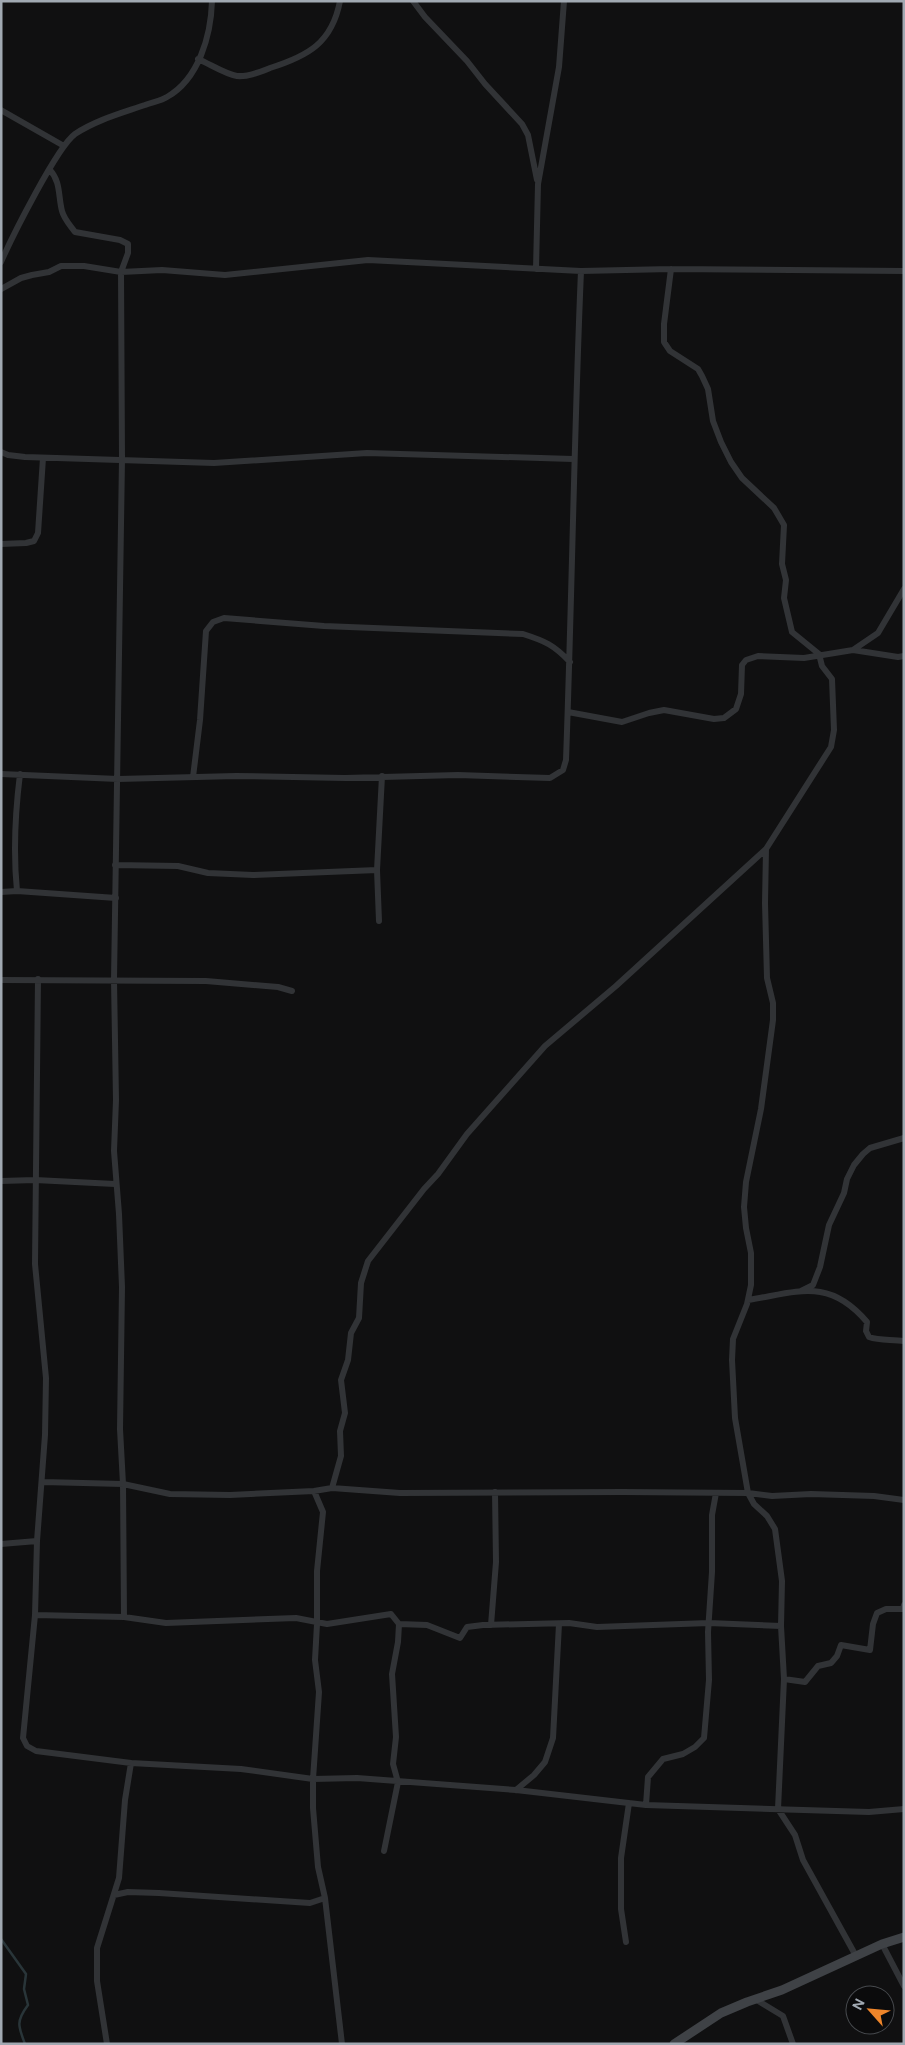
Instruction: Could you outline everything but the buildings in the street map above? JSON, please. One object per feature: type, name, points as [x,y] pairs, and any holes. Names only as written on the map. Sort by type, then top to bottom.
[{"type":"street","points":[[1,262],[50,170],[64,146],[74,134],[100,121],[167,97],[183,85],[205,44],[212,18],[212,1]]},
{"type":"street","points":[[198,59],[235,76],[246,76],[298,59],[323,41],[337,14],[340,1]]},
{"type":"street","points":[[412,1],[467,61],[484,84],[522,124],[528,135],[538,184]]},
{"type":"street","points":[[536,269],[538,184],[559,67],[564,1]]},
{"type":"street","points":[[1,110],[64,146]]},
{"type":"street","points":[[50,170],[55,176],[58,185],[63,214],[75,232],[120,240],[128,244],[128,253],[121,272],[122,460],[114,980],[116,1100],[114,1151],[122,1278],[120,1428],[124,1484],[124,1617]]},
{"type":"street","points":[[1,289],[21,278],[32,274],[49,272],[61,266],[84,266],[121,272],[162,270],[225,275],[368,260],[581,271],[671,268],[904,271]]},
{"type":"street","points":[[332,1488],[341,1456],[340,1431],[345,1413],[341,1380],[348,1360],[351,1333],[359,1318],[361,1283],[368,1261],[424,1189],[438,1174],[467,1134],[545,1046],[616,986],[766,849],[831,747],[834,730],[832,679],[822,666],[819,654],[792,632],[784,598],[786,580],[782,564],[784,524],[774,508],[742,478],[732,462],[721,442],[713,421],[708,389],[698,369],[670,351],[664,342],[664,324],[671,268]]},
{"type":"street","points":[[1,774],[118,779],[193,777],[345,778],[458,775],[550,778],[563,770],[566,760],[570,662],[573,459],[581,271]]},
{"type":"street","points":[[1,452],[8,456],[43,458],[214,463],[367,453],[573,459]]},
{"type":"street","points":[[1,544],[34,541],[38,533],[43,458]]},
{"type":"street","points":[[854,650],[878,633],[904,589]]},
{"type":"street","points":[[193,777],[200,720],[206,631],[213,622],[224,618],[324,626],[523,634],[546,641],[556,647],[570,662]]},
{"type":"street","points":[[568,712],[622,722],[664,710],[714,719],[724,718],[736,709],[742,694],[742,665],[746,660],[758,656],[804,658],[819,654],[854,650],[898,657],[904,656]]},
{"type":"street","points":[[17,891],[14,860],[14,823],[20,774]]},
{"type":"street","points":[[379,921],[377,870],[382,776]]},
{"type":"street","points":[[766,849],[767,978],[773,1003],[773,1020],[761,1109],[746,1182],[744,1207],[751,1254],[751,1285],[748,1300],[733,1339],[732,1360],[735,1418],[748,1493],[754,1504],[767,1516],[775,1529],[782,1582],[781,1626],[784,1679],[778,1809],[795,1835],[803,1860],[856,1956]]},
{"type":"street","points":[[116,865],[178,866],[208,873],[253,875],[377,870]]},
{"type":"street","points":[[1,892],[17,891],[116,898]]},
{"type":"street","points":[[38,979],[35,1264],[46,1378],[35,1615],[23,1738],[27,1746],[36,1752],[131,1763],[241,1769],[313,1779],[357,1778],[516,1790],[646,1805],[870,1812],[904,1809]]},
{"type":"street","points":[[1,980],[233,982],[278,986],[292,991]]},
{"type":"street","points":[[801,1291],[812,1285],[820,1267],[829,1225],[844,1193],[854,1165],[870,1148],[904,1138]]},
{"type":"street","points":[[1,1181],[35,1180],[115,1184]]},
{"type":"street","points":[[748,1300],[801,1291],[825,1293],[844,1299],[854,1307],[867,1322],[866,1330],[869,1337],[876,1339],[887,1338],[904,1342]]},
{"type":"street","points":[[42,1482],[124,1484],[170,1494],[230,1495],[314,1491],[332,1488],[400,1493],[748,1493],[772,1496],[811,1494],[874,1496],[904,1500]]},
{"type":"street","points":[[314,1491],[323,1512],[317,1572],[315,1660],[319,1692],[313,1779],[318,1867],[325,1898],[342,2044]]},
{"type":"street","points":[[490,1625],[496,1562],[495,1492]]},
{"type":"street","points":[[646,1805],[648,1777],[663,1759],[682,1754],[695,1747],[704,1738],[708,1702],[712,1514],[716,1493]]},
{"type":"street","points":[[1,1544],[37,1542]]},
{"type":"street","points":[[784,1679],[805,1682],[818,1666],[831,1663],[837,1656],[840,1645],[870,1650],[873,1624],[877,1613],[886,1609],[903,1609],[904,1605]]},
{"type":"street","points":[[35,1615],[124,1617],[166,1622],[296,1618],[317,1624],[327,1624],[391,1614],[399,1624],[398,1642],[392,1674],[396,1738],[393,1764],[398,1782],[384,1852]]},
{"type":"street","points":[[399,1624],[427,1625],[460,1638],[467,1627],[490,1625],[559,1624],[596,1627],[709,1623],[781,1626]]},
{"type":"street","points":[[516,1790],[534,1775],[545,1762],[553,1738],[559,1624]]},
{"type":"street","points":[[107,2044],[97,1981],[97,1948],[119,1878],[125,1800],[131,1763]]},
{"type":"street","points":[[626,1942],[621,1909],[621,1858],[628,1803]]},
{"type":"street","points":[[114,1895],[128,1892],[159,1893],[310,1903],[325,1898]]},
{"type":"street","points":[[674,2044],[721,2013],[782,1990],[882,1944],[904,1937]]},
{"type":"street","points":[[882,1944],[904,1986]]},
{"type":"street","points":[[755,1999],[783,2016],[792,2044]]},
{"type":"waterway","points":[[1,1939],[26,1974],[24,1989],[28,2005],[21,2015],[19,2024],[25,2044]]}]
